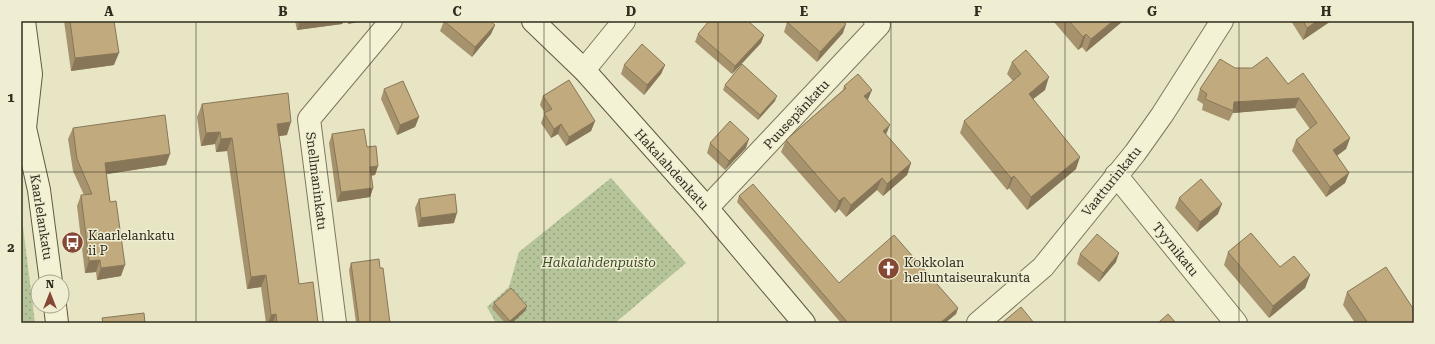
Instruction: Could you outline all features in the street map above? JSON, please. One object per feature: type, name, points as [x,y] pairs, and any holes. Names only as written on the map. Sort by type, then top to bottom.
[{"type":"street","name":"Kaarlelankatu","points":[[24,21],[31,74],[22,126],[39,190],[50,274]]},
{"type":"street","name":"Snellmaninkatu","points":[[335,323],[309,119],[391,21]]},
{"type":"street","name":"Hakalahdenkatu","points":[[533,21],[584,70],[707,208],[804,323]]},
{"type":"street","points":[[584,70],[624,21]]},
{"type":"street","name":"Puusepänkatu","points":[[707,208],[879,25],[875,21]]},
{"type":"street","name":"Vaatturinkatu","points":[[978,323],[1012,295],[1042,266],[1134,153],[1162,115],[1222,21]]},
{"type":"street","name":"Tyynikatu","points":[[1116,175],[1236,323]]},
{"type":"green space","name":"Hakalahdenpuisto","points":[[611,178],[686,263],[615,323],[496,323],[487,307],[509,287],[519,252]]},
{"type":"green space","points":[[21,211],[30,283],[30,314],[34,314],[35,323],[21,323]]},
{"type":"building","points":[[70,21],[114,21],[119,53],[75,58]]},
{"type":"building","points":[[444,21],[490,21],[495,25],[475,47]]},
{"type":"building","points":[[709,21],[748,21],[764,35],[735,66],[698,34]]},
{"type":"building","points":[[843,21],[846,24],[820,52],[787,22]]},
{"type":"building","points":[[1069,21],[1113,21],[1091,39],[1086,34],[1083,37]]},
{"type":"building","points":[[1303,21],[1317,21],[1307,28]]},
{"type":"building","points":[[642,44],[665,65],[647,85],[624,65]]},
{"type":"building","points":[[1026,50],[1049,77],[1029,94],[1080,157],[1031,197],[1014,176],[1011,178],[964,121],[1021,74],[1012,62]]},
{"type":"building","points":[[1267,57],[1288,84],[1303,73],[1350,138],[1333,150],[1349,173],[1330,187],[1296,140],[1317,123],[1299,98],[1234,102],[1233,111],[1205,99],[1207,94],[1200,89],[1220,59],[1235,68],[1252,68]]},
{"type":"building","points":[[742,64],[777,96],[760,115],[725,85]]},
{"type":"building","points":[[858,74],[872,90],[864,96],[890,125],[883,131],[911,163],[887,184],[882,178],[851,205],[844,197],[839,201],[786,140],[846,88],[844,86]]},
{"type":"building","points":[[569,80],[595,121],[569,137],[561,124],[554,129],[544,113],[552,109],[543,96]]},
{"type":"building","points":[[403,81],[419,117],[400,125],[384,89]]},
{"type":"building","points":[[288,93],[291,122],[277,124],[299,284],[313,282],[318,323],[277,323],[276,314],[271,315],[266,275],[251,277],[232,138],[221,139],[220,132],[206,133],[202,104]]},
{"type":"building","points":[[165,115],[170,154],[105,163],[110,202],[116,201],[125,265],[101,268],[100,260],[89,261],[81,195],[92,194],[77,159],[73,128]]},
{"type":"building","points":[[730,121],[749,139],[729,161],[710,143]]},
{"type":"building","points":[[364,129],[367,147],[376,146],[378,166],[370,167],[373,188],[341,192],[332,134]]},
{"type":"building","points":[[1201,179],[1222,204],[1200,222],[1179,198]]},
{"type":"building","name":"Kokkolan helluntaiseurakunta","points":[[753,184],[839,283],[894,235],[958,308],[940,323],[848,323],[739,196]]},
{"type":"building","points":[[455,194],[457,213],[421,218],[419,199]]},
{"type":"building","points":[[1251,233],[1280,267],[1294,256],[1310,275],[1273,306],[1228,252]]},
{"type":"building","points":[[1097,234],[1119,253],[1103,273],[1080,254]]},
{"type":"building","points":[[379,259],[380,268],[383,268],[390,323],[359,323],[351,263]]},
{"type":"building","points":[[1386,267],[1414,310],[1414,323],[1368,323],[1347,292]]},
{"type":"building","points":[[511,288],[527,306],[510,321],[494,303]]},
{"type":"building","points":[[1021,307],[1034,323],[1002,323]]},
{"type":"building","points":[[144,313],[145,323],[103,323],[102,318]]},
{"type":"building","points":[[1168,314],[1176,323],[1158,323]]},
{"type":"place","name":"Kaarlelankatu ii P","points":[[72,242]]},
{"type":"place","name":"Kokkolan helluntaiseurakunta","points":[[888,269]]}]
